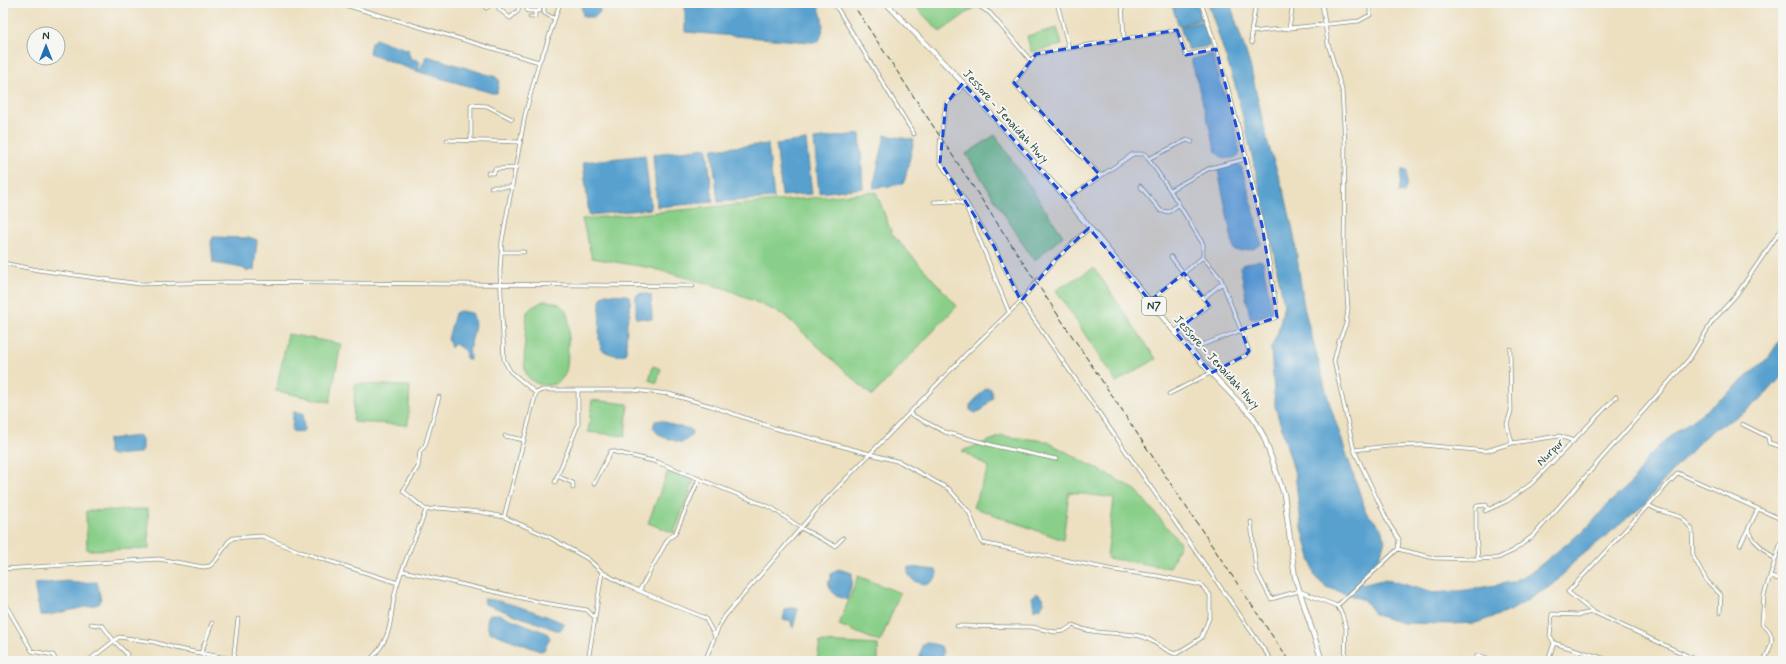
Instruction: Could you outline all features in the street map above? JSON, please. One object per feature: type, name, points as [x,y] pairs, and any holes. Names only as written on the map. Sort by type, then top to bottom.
[{"type":"highway","name":"Jessore - Jenaidah Hwy","points":[[886,3],[963,83],[1066,199],[1211,373],[1253,417],[1264,437],[1284,494],[1299,591],[1322,661]]},
{"type":"street","points":[[338,3],[539,62]]},
{"type":"street","points":[[486,8],[493,3]]},
{"type":"street","points":[[499,3],[499,9],[510,18],[518,11],[540,11],[538,3]]},
{"type":"street","points":[[518,11],[519,3]]},
{"type":"street","points":[[526,3],[527,11]]},
{"type":"street","points":[[544,3],[544,13],[555,19]]},
{"type":"street","points":[[536,393],[510,371],[504,360],[500,271],[512,187],[525,115],[539,62],[545,49],[560,3]]},
{"type":"street","points":[[834,3],[914,134]]},
{"type":"street","points":[[974,3],[990,13],[1031,61]]},
{"type":"street","points":[[1057,3],[1069,48]]},
{"type":"street","points":[[1122,3],[1124,39]]},
{"type":"street","points":[[1191,349],[1277,317],[1274,290],[1262,225],[1224,71],[1201,3]]},
{"type":"street","points":[[1252,43],[1251,32],[1256,3]]},
{"type":"street","points":[[1289,29],[1293,3]]},
{"type":"street","points":[[1322,3],[1328,44],[1342,90],[1346,143],[1344,253],[1348,309],[1346,324],[1339,341],[1334,361],[1354,450],[1389,524],[1399,539],[1398,549],[1337,606]]},
{"type":"street","points":[[1251,32],[1359,21],[1370,15],[1370,3]]},
{"type":"street","points":[[530,17],[535,17],[535,12]]},
{"type":"street","points":[[1100,175],[1074,150],[1014,83],[1036,54],[1177,30],[1186,55],[1216,49]]},
{"type":"street","points":[[963,83],[960,90],[946,104],[940,144],[940,162],[994,246],[1021,301],[1272,661]]},
{"type":"street","points":[[471,140],[471,105],[487,106],[512,119]]},
{"type":"street","points":[[447,140],[521,142]]},
{"type":"street","points":[[1148,160],[1187,140],[1192,142]]},
{"type":"street","points":[[1066,199],[1133,154],[1145,154],[1170,190],[1203,244],[1203,257],[1221,279],[1249,351],[1246,355],[1169,394]]},
{"type":"street","points":[[1170,190],[1210,168],[1246,159]]},
{"type":"street","points":[[488,173],[494,173],[495,169],[516,168]]},
{"type":"street","points":[[1140,186],[1161,211],[1169,212],[1179,204]]},
{"type":"street","points":[[491,187],[512,187]]},
{"type":"street","points":[[934,202],[956,201],[965,204],[1009,312]]},
{"type":"street","points":[[1398,549],[1434,558],[1498,558],[1513,551],[1534,535],[1690,358],[1712,322],[1737,294],[1783,227]]},
{"type":"street","points":[[705,661],[714,636],[725,616],[801,528],[967,353],[1021,301],[1055,260],[1089,228]]},
{"type":"street","points":[[502,252],[524,252]]},
{"type":"street","points":[[1150,301],[1203,257]]},
{"type":"street","points":[[1171,258],[1209,305],[1176,332]]},
{"type":"street","points":[[3,263],[48,272],[140,284],[217,282],[694,286]]},
{"type":"street","points":[[1204,298],[1222,283]]},
{"type":"street","points":[[1510,349],[1511,411],[1507,424],[1512,443]]},
{"type":"street","points":[[504,517],[536,393],[542,390],[634,390],[669,394],[711,406],[774,428],[869,455],[900,462],[949,488],[969,512],[982,543],[1114,570],[1158,576],[1201,585],[1210,595],[1210,616],[1201,638],[1176,654],[1168,652],[1141,636],[1104,634],[1073,625],[1064,630],[1055,632],[1032,627],[957,626]]},
{"type":"street","points":[[555,482],[578,425],[578,390]]},
{"type":"street","name":"Nurpur","points":[[1478,559],[1476,508],[1478,506],[1486,505],[1487,510],[1507,501],[1531,484],[1616,397]]},
{"type":"street","points":[[439,398],[425,446],[420,451],[418,467],[403,491],[426,510],[439,508],[480,512],[504,517],[555,540],[588,559],[602,572],[624,585],[704,618],[714,636]]},
{"type":"street","points":[[910,414],[945,432],[999,447],[1056,459]]},
{"type":"street","points":[[1742,424],[1768,437],[1769,443],[1783,448]]},
{"type":"street","points":[[506,436],[524,440]]},
{"type":"street","points":[[1354,450],[1388,446],[1423,445],[1486,451],[1512,443],[1559,436],[1574,441]]},
{"type":"street","points":[[594,484],[611,451],[657,462],[772,508],[801,528],[835,546],[843,538]]},
{"type":"street","points":[[1699,661],[1593,612],[1568,592],[1678,473],[1783,520]]},
{"type":"street","points":[[557,476],[573,483],[573,488]]},
{"type":"street","points":[[639,591],[668,539],[675,534],[699,479]]},
{"type":"street","points":[[1648,505],[1658,510],[1681,517],[1692,529],[1693,556],[1707,581],[1721,595],[1720,613]]},
{"type":"street","points":[[1740,544],[1758,509]]},
{"type":"street","points":[[369,661],[387,638],[398,583],[426,510]]},
{"type":"street","points":[[1251,522],[1256,570],[1271,598],[1299,591],[1337,606],[1342,614],[1346,628],[1345,661]]},
{"type":"street","points":[[1748,529],[1754,540],[1775,560]]},
{"type":"street","points":[[3,569],[159,559],[203,567],[210,566],[228,542],[233,538],[262,536],[301,552],[398,583]]},
{"type":"street","points":[[1764,661],[1772,639],[1771,633],[1762,624],[1764,595],[1783,536]]},
{"type":"street","points":[[403,571],[544,603],[587,610],[595,618]]},
{"type":"street","points":[[588,661],[602,572]]},
{"type":"street","points":[[3,576],[4,602],[32,651],[53,655],[56,661]]},
{"type":"street","points":[[1770,577],[1783,580]]},
{"type":"street","points":[[1593,612],[1578,615],[1552,614],[1550,636],[1554,643],[1612,661]]},
{"type":"street","points":[[235,660],[238,619]]},
{"type":"street","points":[[201,653],[212,623]]},
{"type":"street","points":[[91,624],[103,626],[114,641],[127,654],[126,661]]},
{"type":"street","points":[[88,661],[119,638],[154,642],[174,648],[242,661]]},
{"type":"street","points":[[1548,661],[1554,643]]},
{"type":"street","points":[[1681,661],[1684,654]]},
{"type":"street","points":[[1476,661],[1477,656],[1493,661]]},
{"type":"highlighted area","points":[[1177,30],[1186,55],[1216,49],[1262,225],[1277,317],[1241,330],[1249,351],[1246,355],[1211,373],[1175,332],[1209,305],[1184,273],[1150,301],[1089,228],[1055,260],[1021,301],[994,246],[940,162],[946,104],[963,83],[1067,199],[1100,175],[1014,83],[1036,54]]},
{"type":"green space","points":[[912,3],[981,3],[940,32]]},
{"type":"green space","points":[[1057,28],[1062,45],[1031,52],[1027,36]]},
{"type":"green space","points":[[995,135],[1063,236],[1034,261],[966,154]]},
{"type":"green space","points":[[876,192],[892,234],[957,306],[872,396],[784,315],[727,289],[651,268],[592,258],[582,219]]},
{"type":"green space","points":[[1094,268],[1156,359],[1116,382],[1056,290]]},
{"type":"green space","points":[[543,301],[553,302],[565,309],[569,322],[568,361],[566,372],[558,382],[548,385],[539,384],[530,379],[526,374],[524,365],[527,312]]},
{"type":"green space","points":[[288,334],[341,344],[330,402],[276,391]]},
{"type":"green space","points":[[653,366],[661,369],[657,383],[649,380]]},
{"type":"green space","points":[[355,384],[410,386],[408,425],[353,422]]},
{"type":"green space","points":[[592,400],[628,404],[625,436],[588,432]]},
{"type":"green space","points":[[1002,436],[1046,441],[1136,490],[1180,543],[1170,568],[1107,558],[1114,498],[1069,492],[1063,540],[973,507],[989,467],[962,451]]},
{"type":"green space","points":[[668,471],[694,481],[674,533],[648,523]]},
{"type":"green space","points":[[148,509],[149,549],[87,550],[86,511]]},
{"type":"green space","points":[[858,576],[900,593],[880,642],[839,625]]},
{"type":"green space","points":[[820,642],[878,645],[878,661],[817,661]]},
{"type":"water","points":[[581,3],[599,3],[600,12],[595,17],[583,17]]},
{"type":"water","points":[[685,3],[816,3],[823,22],[822,33],[818,42],[810,42],[685,32]]},
{"type":"water","points":[[1171,3],[1197,3],[1202,19],[1179,26]]},
{"type":"water","points":[[1208,3],[1230,3],[1250,65],[1268,144],[1285,195],[1294,235],[1304,307],[1329,402],[1366,512],[1381,528],[1385,541],[1380,556],[1360,580],[1361,585],[1382,580],[1392,581],[1434,593],[1467,590],[1512,582],[1533,571],[1590,525],[1607,505],[1631,483],[1649,456],[1668,438],[1721,399],[1768,358],[1783,335],[1783,375],[1765,395],[1742,414],[1713,430],[1702,439],[1645,504],[1574,562],[1554,584],[1510,611],[1476,623],[1403,623],[1375,615],[1364,600],[1326,587],[1315,577],[1301,524],[1295,474],[1275,406],[1271,348],[1278,332],[1284,305],[1266,215],[1236,88]]},
{"type":"water","points":[[1203,21],[1210,46],[1188,50],[1180,27]]},
{"type":"water","points":[[375,39],[409,50],[408,53],[413,60],[416,59],[420,62],[418,69],[420,69],[427,56],[496,77],[499,80],[497,93],[492,93],[416,71],[375,56],[369,53],[371,43]]},
{"type":"water","points":[[1212,54],[1237,134],[1240,153],[1238,157],[1226,158],[1216,152],[1192,63],[1192,59]]},
{"type":"water","points":[[860,134],[863,188],[819,193],[814,139]]},
{"type":"water","points":[[885,135],[914,140],[903,184],[873,188]]},
{"type":"water","points":[[806,140],[812,194],[782,196],[776,144]]},
{"type":"water","points":[[768,144],[774,198],[718,202],[712,149]]},
{"type":"water","points":[[707,148],[713,202],[657,207],[653,154]]},
{"type":"water","points":[[645,155],[651,209],[589,215],[583,162]]},
{"type":"water","points":[[1237,164],[1241,166],[1247,186],[1261,244],[1256,248],[1244,251],[1234,250],[1218,170]]},
{"type":"water","points":[[1402,170],[1407,170],[1406,187],[1404,193],[1399,192]]},
{"type":"water","points":[[213,237],[252,238],[257,240],[254,270],[248,271],[242,268],[213,263],[211,242]]},
{"type":"water","points":[[1260,260],[1263,262],[1272,313],[1253,319],[1250,317],[1240,267],[1242,265]]},
{"type":"water","points":[[639,293],[651,295],[652,319],[636,318],[636,296]]},
{"type":"water","points":[[605,294],[629,296],[630,309],[627,321],[626,354],[613,354],[601,349],[599,339],[600,302],[601,298]]},
{"type":"water","points":[[460,311],[472,313],[475,321],[470,348],[470,360],[466,358],[465,351],[455,344],[451,348],[448,339],[455,313]]},
{"type":"water","points":[[986,388],[991,389],[993,397],[982,410],[975,413],[970,410],[970,405]]},
{"type":"water","points":[[293,412],[303,413],[304,430],[302,433],[292,431]]},
{"type":"water","points":[[661,420],[675,426],[690,429],[692,431],[691,436],[682,443],[660,436],[653,428],[655,421]]},
{"type":"water","points":[[140,436],[142,439],[142,451],[140,453],[113,455],[108,453],[108,439]]},
{"type":"water","points":[[909,567],[936,570],[936,577],[926,585],[914,581],[908,574]]},
{"type":"water","points":[[838,569],[852,573],[852,582],[847,600],[834,594],[828,582],[831,580],[831,574]]},
{"type":"water","points":[[69,581],[74,583],[97,582],[101,600],[99,604],[49,615],[40,615],[34,584]]},
{"type":"water","points":[[1036,593],[1043,597],[1044,603],[1040,609],[1037,608],[1034,610],[1032,597]]},
{"type":"water","points":[[484,599],[525,608],[565,624],[560,630],[556,630],[485,604]]},
{"type":"water","points":[[788,608],[798,609],[793,628],[790,620],[783,620],[785,610]]},
{"type":"water","points":[[490,614],[498,614],[547,633],[550,638],[544,650],[540,651],[490,632],[487,623]]},
{"type":"water","points":[[926,642],[941,646],[943,652],[942,661],[919,661],[922,645]]},
{"type":"railway","points":[[852,3],[1289,661]]}]
